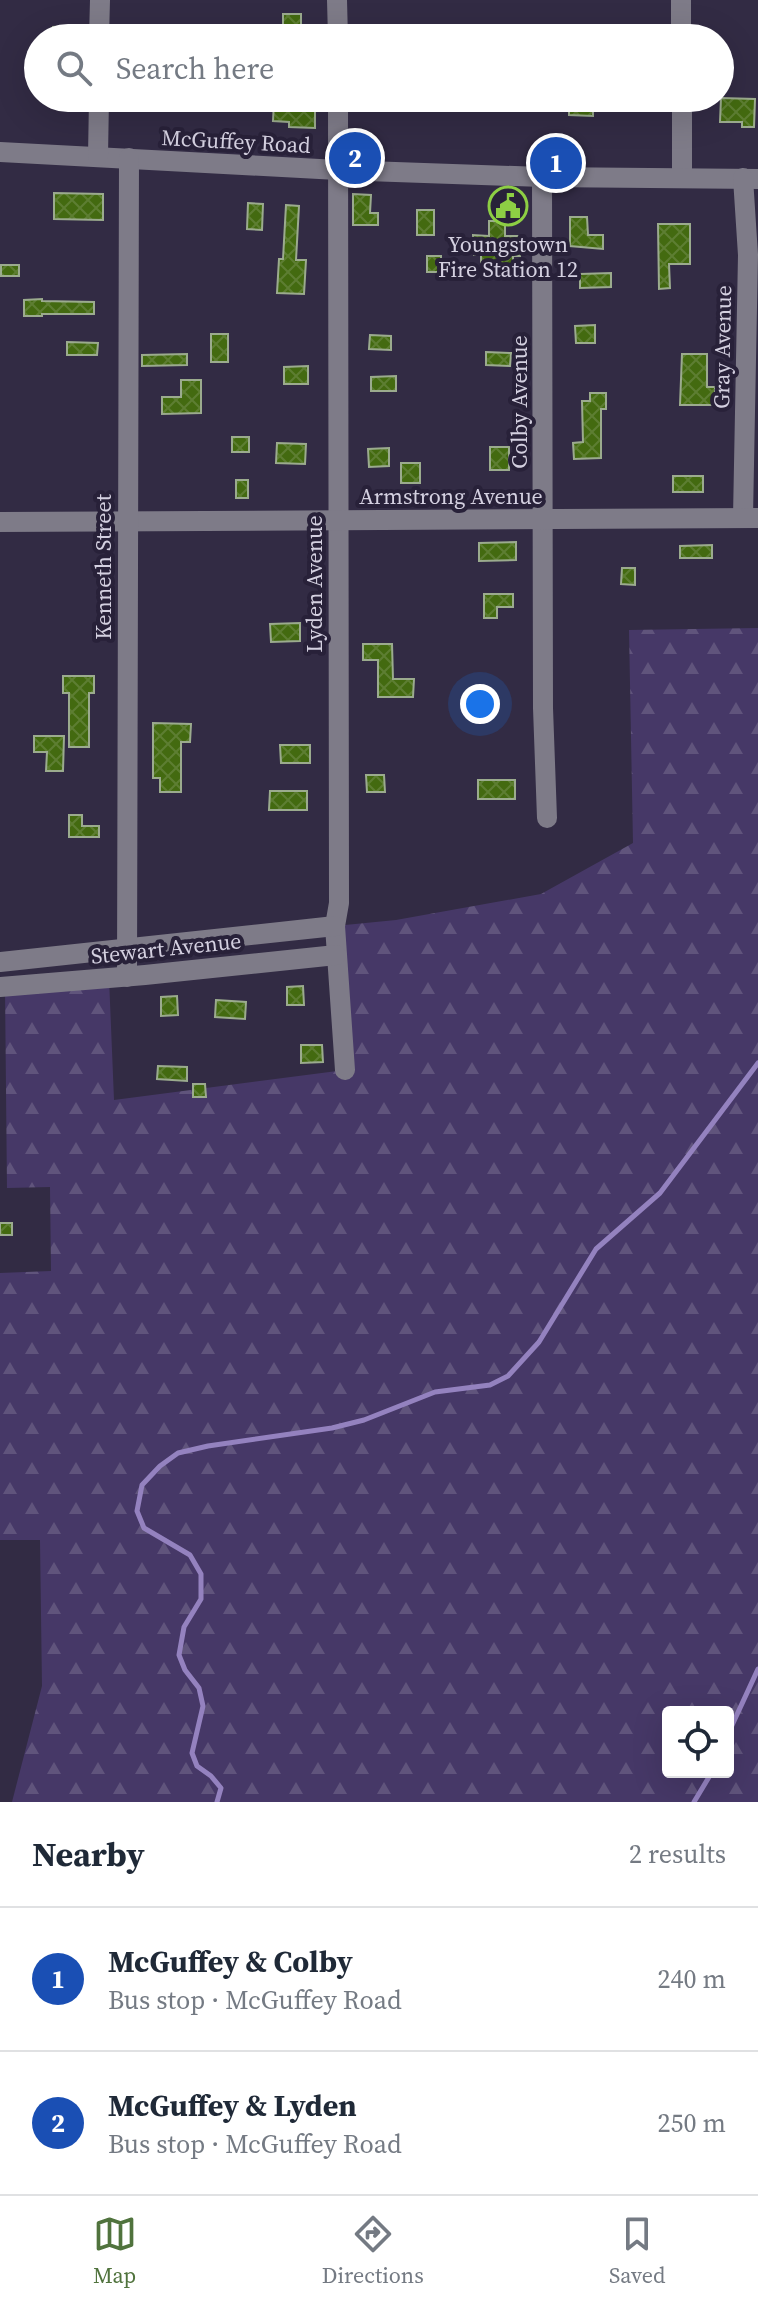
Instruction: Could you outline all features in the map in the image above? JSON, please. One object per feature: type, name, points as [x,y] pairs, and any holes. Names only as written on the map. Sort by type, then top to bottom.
[{"type":"street","points":[[99,24],[100,0]]},
{"type":"street","points":[[337,0],[338,24]]},
{"type":"street","points":[[681,0],[681,24]]},
{"type":"street","points":[[98,156],[99,112]]},
{"type":"street","name":"Lyden Avenue","points":[[338,112],[339,903],[335,926],[345,1070]]},
{"type":"street","points":[[682,112],[682,178]]},
{"type":"street","name":"McGuffey Road","points":[[0,152],[338,170],[542,177],[751,179]]},
{"type":"street","name":"Kenneth Street","points":[[127,977],[129,158]]},
{"type":"street","name":"Colby Avenue","points":[[542,177],[543,708],[547,818]]},
{"type":"street","name":"Gray Avenue","points":[[751,179],[748,255],[751,517]]},
{"type":"street","name":"Armstrong Avenue","points":[[0,522],[751,517]]},
{"type":"street","name":"Stewart Avenue","points":[[0,962],[335,926]]},
{"type":"street","name":"Stewart Avenue","points":[[0,987],[336,955]]},
{"type":"green space","points":[[758,628],[758,1802],[12,1802],[42,1686],[40,1540],[0,1540],[0,1273],[51,1271],[50,1187],[7,1188],[5,987],[109,978],[114,1100],[345,1070],[335,926],[396,920],[541,894],[633,843],[629,630]]},
{"type":"building","points":[[283,14],[301,14],[301,24],[283,24]]},
{"type":"building","points":[[734,98],[755,99],[754,127],[742,127],[742,122],[720,122],[720,112],[734,112]]},
{"type":"building","points":[[273,112],[315,112],[315,128],[289,127],[289,122],[273,121]]},
{"type":"building","points":[[569,112],[593,112],[593,116],[569,115]]},
{"type":"building","points":[[54,193],[103,194],[103,220],[54,219]]},
{"type":"building","points":[[353,194],[371,195],[370,213],[378,213],[378,225],[353,225]]},
{"type":"building","points":[[248,203],[263,204],[262,230],[247,229]]},
{"type":"building","points":[[286,205],[299,206],[296,260],[306,260],[304,294],[277,293],[279,259],[283,259]]},
{"type":"building","points":[[417,210],[434,210],[434,235],[417,235]]},
{"type":"building","points":[[570,217],[587,217],[588,235],[603,235],[603,249],[570,246]]},
{"type":"building","points":[[489,221],[505,221],[505,236],[520,236],[520,256],[513,256],[513,264],[489,266],[489,263],[481,263],[481,255],[474,255],[473,235],[489,236]]},
{"type":"building","points":[[658,224],[690,224],[690,264],[669,264],[670,288],[659,289]]},
{"type":"building","points":[[427,256],[441,256],[441,272],[427,272]]},
{"type":"building","points":[[1,265],[19,265],[19,276],[1,276]]},
{"type":"building","points":[[611,273],[611,287],[580,288],[580,274]]},
{"type":"building","points":[[24,300],[94,302],[94,314],[24,316]]},
{"type":"building","points":[[595,325],[595,343],[576,343],[575,326]]},
{"type":"building","points":[[211,334],[228,334],[228,362],[211,362]]},
{"type":"building","points":[[370,335],[391,336],[391,350],[369,349]]},
{"type":"building","points":[[67,342],[98,343],[97,355],[67,355]]},
{"type":"building","points":[[486,352],[511,353],[510,366],[486,365]]},
{"type":"building","points":[[187,354],[187,365],[142,366],[142,355]]},
{"type":"building","points":[[682,354],[707,354],[707,387],[715,387],[715,405],[680,405]]},
{"type":"building","points":[[308,366],[308,384],[284,384],[284,367]]},
{"type":"building","points":[[396,376],[396,391],[371,391],[371,377]]},
{"type":"building","points":[[181,380],[201,380],[201,413],[162,414],[162,397],[181,397]]},
{"type":"building","points":[[590,393],[606,393],[606,409],[601,409],[601,458],[574,459],[573,443],[583,442],[582,401],[590,401]]},
{"type":"building","points":[[232,437],[249,437],[249,452],[232,452]]},
{"type":"building","points":[[277,443],[306,444],[305,464],[276,463]]},
{"type":"building","points":[[490,447],[509,447],[509,470],[490,470]]},
{"type":"building","points":[[389,448],[389,466],[369,467],[368,449]]},
{"type":"building","points":[[401,463],[420,463],[420,483],[401,483]]},
{"type":"building","points":[[673,476],[703,476],[703,492],[673,492]]},
{"type":"building","points":[[236,480],[248,480],[248,498],[236,498]]},
{"type":"building","points":[[516,542],[516,560],[479,561],[479,543]]},
{"type":"building","points":[[712,545],[712,558],[680,558],[680,546]]},
{"type":"building","points":[[622,568],[635,568],[635,585],[621,584]]},
{"type":"building","points":[[484,594],[513,594],[513,607],[497,607],[497,618],[484,618]]},
{"type":"building","points":[[300,623],[300,641],[271,642],[270,624]]},
{"type":"building","points":[[363,644],[392,644],[393,679],[414,679],[413,697],[378,697],[378,660],[363,660]]},
{"type":"building","points":[[63,676],[94,676],[94,693],[89,693],[89,747],[69,747],[69,693],[63,693]]},
{"type":"building","points":[[153,723],[191,724],[190,742],[181,742],[181,792],[160,792],[160,778],[153,778]]},
{"type":"building","points":[[34,736],[64,736],[63,771],[46,771],[47,752],[34,752]]},
{"type":"building","points":[[280,745],[310,745],[310,763],[281,763]]},
{"type":"building","points":[[366,775],[384,775],[385,792],[367,792]]},
{"type":"building","points":[[478,780],[515,780],[515,799],[478,799]]},
{"type":"building","points":[[270,791],[307,791],[307,810],[269,810]]},
{"type":"building","points":[[69,815],[82,815],[82,826],[99,826],[99,837],[69,837]]},
{"type":"building","points":[[303,986],[304,1005],[287,1005],[287,987]]},
{"type":"building","points":[[177,996],[178,1015],[161,1016],[161,997]]},
{"type":"building","points":[[216,1000],[246,1002],[245,1019],[215,1017]]},
{"type":"building","points":[[301,1045],[322,1045],[323,1062],[301,1063]]},
{"type":"building","points":[[158,1066],[187,1067],[187,1081],[157,1079]]},
{"type":"building","points":[[193,1084],[205,1084],[206,1097],[193,1097]]},
{"type":"building","points":[[0,1223],[12,1223],[12,1235],[0,1235]]},
{"type":"waterway","points":[[217,1802],[221,1788],[197,1766],[192,1753],[203,1706],[199,1688],[185,1670],[179,1655],[184,1627],[201,1599],[201,1574],[190,1555],[144,1528],[137,1511],[142,1485],[178,1453],[332,1428],[364,1420],[435,1392],[490,1385],[508,1376],[539,1342],[596,1249],[660,1193],[758,1063]]},
{"type":"waterway","points":[[734,1721],[758,1669]]},
{"type":"waterway","points":[[694,1802],[708,1778]]},
{"type":"place","name":"McGuffey & Lyden","points":[[355,158]]},
{"type":"place","name":"McGuffey & Colby","points":[[556,163]]},
{"type":"place","name":"Youngstown Fire Station 12","points":[[508,206]]}]
